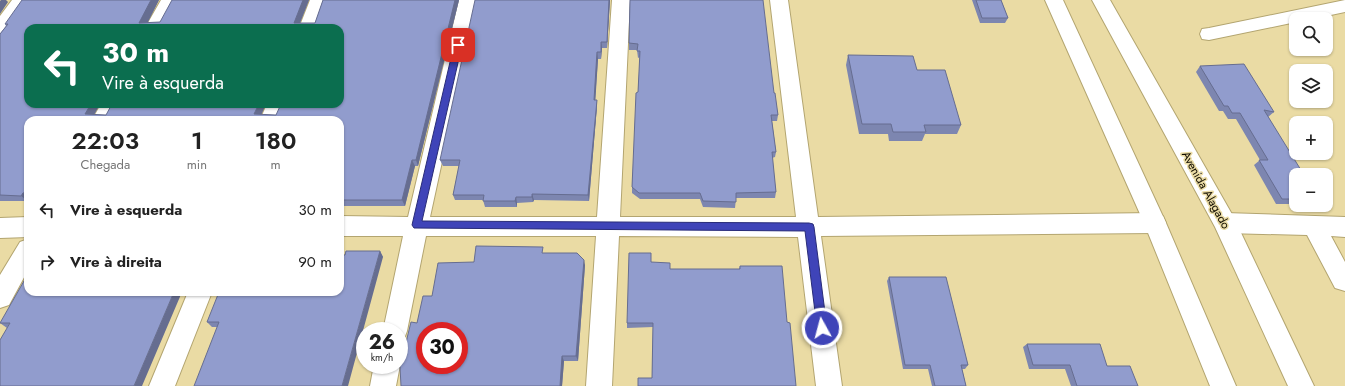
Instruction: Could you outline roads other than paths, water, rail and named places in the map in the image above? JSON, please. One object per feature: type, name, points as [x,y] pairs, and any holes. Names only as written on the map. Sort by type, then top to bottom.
[{"type":"street","points":[[0,28],[22,0]]},
{"type":"street","points":[[156,24],[170,0]]},
{"type":"street","points":[[310,24],[319,0]]},
{"type":"street","points":[[396,322],[468,0]]},
{"type":"street","points":[[599,386],[620,0]]},
{"type":"street","points":[[779,0],[829,386]]},
{"type":"street","points":[[1054,0],[1156,224],[1223,386]]},
{"type":"street","name":"Avenida Alagado","points":[[1101,0],[1225,223],[1301,386]]},
{"type":"street","points":[[1209,34],[1345,6]]},
{"type":"street","points":[[1225,223],[1345,227]]},
{"type":"street","points":[[344,226],[809,227],[1156,224]]},
{"type":"street","points":[[1314,226],[1344,282]]},
{"type":"street","points":[[0,228],[24,227]]},
{"type":"street","points":[[0,297],[24,256]]},
{"type":"street","points":[[162,386],[198,296]]},
{"type":"street","points":[[383,386],[385,374]]}]
